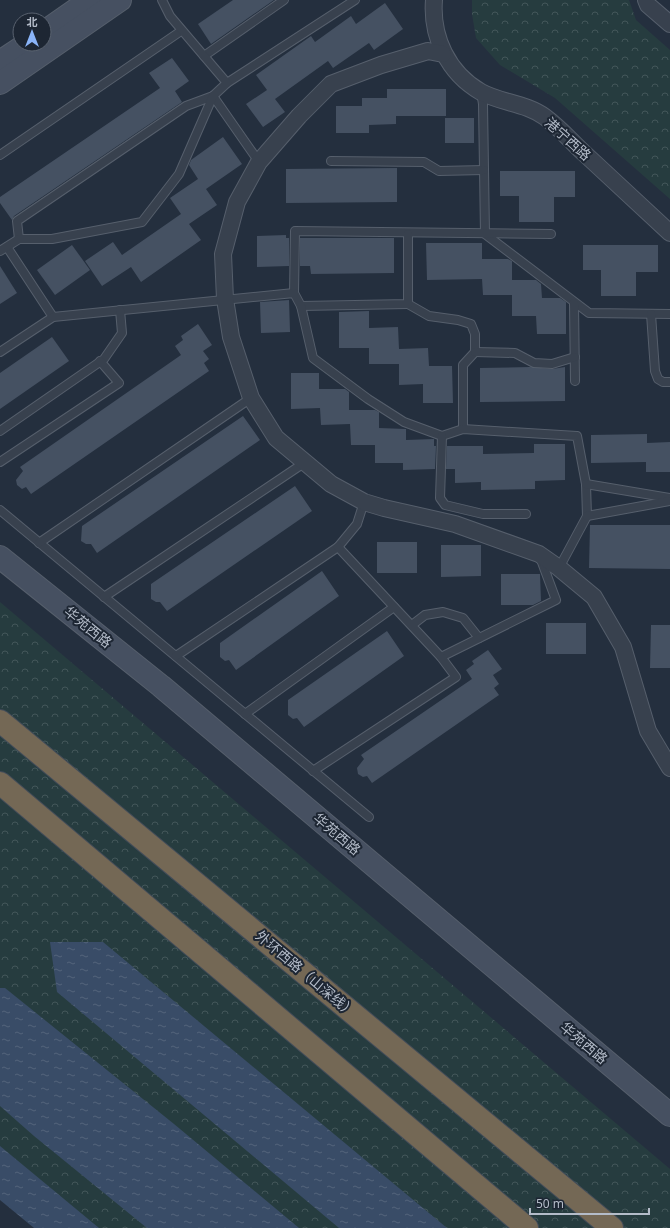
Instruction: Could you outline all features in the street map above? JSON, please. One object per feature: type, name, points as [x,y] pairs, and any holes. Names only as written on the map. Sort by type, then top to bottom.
[{"type":"highway","name":"外环西路（山深线）","points":[[0,721],[612,1228]]},
{"type":"highway","points":[[0,783],[527,1228]]},
{"type":"street","points":[[52,26],[90,0]]},
{"type":"street","points":[[0,83],[120,0]]},
{"type":"street","name":"港宁西路","points":[[434,0],[433,14],[437,37],[443,54],[457,72],[481,92],[520,104],[545,117],[670,233]]},
{"type":"street","points":[[646,0],[648,5],[670,24]]},
{"type":"street","points":[[443,54],[428,51],[381,65],[331,84],[299,116],[259,162],[237,202],[223,254],[225,299],[231,337],[251,398],[276,438],[304,463],[331,484],[364,502],[455,524],[539,554],[560,568],[594,597],[622,647],[648,731],[670,768]]},
{"type":"street","points":[[0,62],[15,52]]},
{"type":"street","name":"华苑西路","points":[[0,557],[161,686],[670,1115]]},
{"type":"lane","points":[[162,0],[170,16],[181,31],[227,83]]},
{"type":"lane","points":[[204,56],[284,0]]},
{"type":"lane","points":[[19,239],[17,221],[186,106],[213,96],[227,83],[355,0]]},
{"type":"lane","points":[[0,155],[181,31]]},
{"type":"lane","points":[[481,92],[484,170],[484,234]]},
{"type":"lane","points":[[213,96],[259,162]]},
{"type":"lane","points":[[53,317],[4,249],[19,239],[52,239],[142,222],[179,174],[213,96]]},
{"type":"lane","points":[[331,161],[424,162],[439,171],[484,170]]},
{"type":"lane","points":[[551,234],[408,234],[295,231],[294,293],[301,306],[313,358],[368,399],[404,422],[442,436],[463,429],[578,436],[586,484],[587,516],[560,568]]},
{"type":"lane","points":[[408,234],[408,304]]},
{"type":"lane","points":[[484,234],[589,313],[670,314]]},
{"type":"lane","points":[[0,352],[53,317],[294,293]]},
{"type":"lane","points":[[574,303],[575,381]]},
{"type":"lane","points":[[301,306],[408,304],[429,316],[458,320],[471,324],[475,334],[475,352],[463,365],[463,429]]},
{"type":"lane","points":[[0,431],[100,361],[122,333],[120,310]]},
{"type":"lane","points":[[651,314],[655,371],[658,379],[663,382],[670,382]]},
{"type":"lane","points":[[475,352],[515,353],[534,363],[552,364],[575,357]]},
{"type":"lane","points":[[0,462],[119,383],[100,361]]},
{"type":"lane","points":[[39,543],[251,398]]},
{"type":"lane","points":[[442,436],[440,498],[445,505],[484,514],[526,514]]},
{"type":"lane","points":[[104,597],[304,463]]},
{"type":"lane","points":[[586,484],[670,499]]},
{"type":"lane","points":[[587,516],[670,499]]},
{"type":"lane","points":[[176,656],[338,547],[357,524],[364,502]]},
{"type":"lane","points":[[0,510],[369,817]]},
{"type":"lane","points":[[313,771],[456,677],[441,657],[412,625],[338,547]]},
{"type":"lane","points":[[441,657],[556,600],[539,554]]},
{"type":"lane","points":[[245,714],[394,607]]},
{"type":"lane","points":[[412,625],[425,615],[443,612],[463,618],[479,638]]},
{"type":"green space","points":[[472,0],[629,0],[636,20],[670,50],[670,199],[555,98],[500,65],[476,38],[472,14]]},
{"type":"green space","points":[[0,602],[670,1169],[670,1228],[54,1228],[0,1185]]},
{"type":"water","points":[[50,942],[103,942],[447,1228],[339,1228],[57,992]]},
{"type":"water","points":[[0,988],[5,988],[174,1124],[299,1228],[147,1228],[34,1136],[0,1106]]},
{"type":"water","points":[[0,1146],[99,1228],[34,1228],[0,1200]]},
{"type":"building","points":[[233,0],[274,0],[211,44],[198,24]]},
{"type":"building","points":[[385,3],[403,29],[374,50],[369,43],[333,68],[328,61],[275,99],[285,112],[263,127],[246,104],[267,90],[256,75],[311,36],[315,42],[351,16],[356,24]]},
{"type":"building","points":[[172,58],[189,81],[175,91],[182,102],[14,216],[12,220],[0,203],[0,197],[160,88],[149,73]]},
{"type":"building","points":[[387,89],[446,89],[446,116],[396,116],[396,124],[369,125],[369,133],[336,133],[336,106],[362,106],[362,98],[387,98]]},
{"type":"building","points":[[445,118],[474,118],[474,143],[445,143]]},
{"type":"building","points":[[223,137],[242,164],[206,189],[217,205],[189,224],[201,240],[141,282],[131,267],[102,286],[85,261],[113,242],[122,255],[181,214],[170,198],[198,179],[189,165],[191,160]]},
{"type":"building","points":[[397,168],[397,202],[286,203],[286,169]]},
{"type":"building","points":[[500,171],[575,171],[575,197],[554,197],[554,222],[519,222],[519,196],[500,196]]},
{"type":"building","points":[[286,235],[286,238],[289,238],[289,266],[257,267],[257,236]]},
{"type":"building","points":[[300,238],[394,238],[394,273],[311,274],[310,266],[300,266]]},
{"type":"building","points":[[426,243],[482,243],[482,259],[508,259],[512,261],[512,280],[536,280],[541,284],[542,298],[560,298],[566,302],[566,334],[537,334],[536,316],[512,316],[512,295],[483,295],[482,279],[427,280]]},
{"type":"building","points":[[72,245],[90,270],[55,295],[37,270]]},
{"type":"building","points":[[583,245],[658,245],[658,272],[636,272],[636,296],[601,296],[601,270],[583,270]]},
{"type":"building","points":[[0,266],[17,293],[0,304]]},
{"type":"building","points":[[289,300],[290,332],[261,333],[260,302]]},
{"type":"building","points":[[369,311],[369,328],[398,327],[399,349],[428,348],[429,366],[452,366],[453,403],[423,403],[423,384],[399,385],[399,364],[369,364],[369,348],[339,348],[339,312]]},
{"type":"building","points":[[198,324],[212,345],[203,351],[209,359],[204,363],[209,371],[31,494],[26,487],[22,489],[17,485],[16,480],[23,471],[20,467],[181,355],[175,346],[183,340],[181,336]]},
{"type":"building","points":[[52,337],[69,361],[0,409],[0,373]]},
{"type":"building","points":[[530,367],[552,369],[565,367],[565,401],[480,402],[480,368]]},
{"type":"building","points":[[291,373],[319,373],[319,389],[345,389],[349,392],[349,410],[375,410],[379,412],[379,428],[406,429],[406,440],[434,439],[434,446],[436,446],[435,469],[403,470],[403,463],[375,463],[375,445],[351,445],[350,424],[321,425],[320,408],[291,409]]},
{"type":"building","points":[[243,416],[260,440],[97,553],[91,544],[86,544],[81,541],[82,526]]},
{"type":"building","points":[[647,434],[647,443],[670,442],[670,472],[646,472],[646,462],[591,463],[591,435]]},
{"type":"building","points":[[534,444],[565,444],[565,480],[535,481],[535,489],[481,490],[481,482],[455,483],[455,469],[446,469],[447,446],[483,446],[483,454],[534,453]]},
{"type":"building","points":[[295,486],[312,511],[167,611],[160,602],[156,602],[151,599],[151,584]]},
{"type":"building","points":[[590,525],[670,525],[670,569],[589,568]]},
{"type":"building","points":[[377,542],[417,542],[417,573],[377,573]]},
{"type":"building","points":[[441,545],[481,545],[481,576],[441,577]]},
{"type":"building","points":[[322,571],[339,596],[236,670],[229,660],[225,661],[220,657],[220,643]]},
{"type":"building","points":[[501,574],[540,574],[541,601],[533,605],[501,605]]},
{"type":"building","points":[[546,623],[586,623],[586,654],[546,654]]},
{"type":"building","points":[[651,625],[670,625],[670,668],[650,668]]},
{"type":"building","points":[[387,631],[404,656],[304,727],[297,718],[293,719],[288,715],[288,700]]},
{"type":"building","points":[[488,650],[502,669],[493,675],[499,684],[494,688],[499,695],[372,783],[367,776],[363,777],[358,774],[357,768],[364,759],[361,755],[472,679],[466,670],[474,664],[472,661]]}]
